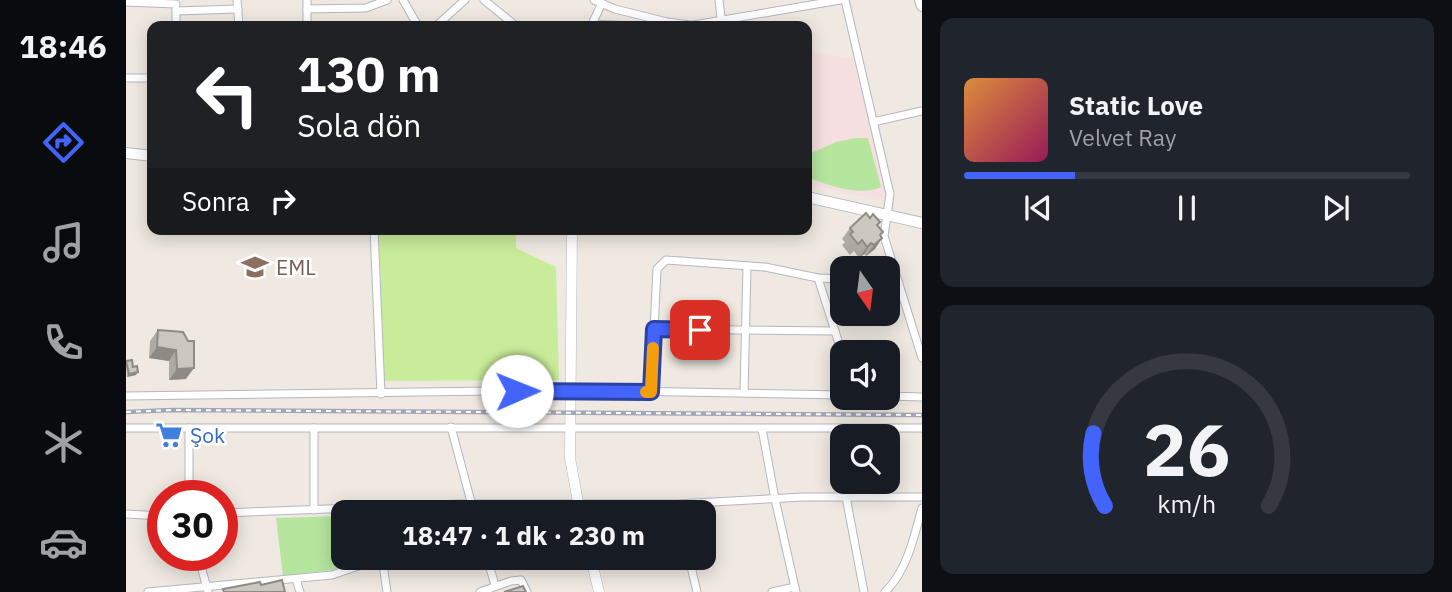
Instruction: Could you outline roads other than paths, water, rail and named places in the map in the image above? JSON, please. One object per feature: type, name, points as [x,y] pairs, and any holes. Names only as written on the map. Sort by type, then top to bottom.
[{"type":"main road","points":[[920,0],[922,6]]},
{"type":"main road","points":[[126,153],[147,155]]},
{"type":"main road","points":[[126,160],[147,157]]},
{"type":"main road","points":[[812,198],[922,223]]},
{"type":"street","points":[[237,0],[239,21]]},
{"type":"street","points":[[307,4],[366,8],[387,0]]},
{"type":"street","points":[[403,0],[415,21]]},
{"type":"street","points":[[442,21],[465,0]]},
{"type":"street","points":[[484,0],[510,21]]},
{"type":"street","points":[[615,9],[617,0]]},
{"type":"street","points":[[719,0],[722,21]]},
{"type":"street","points":[[738,21],[843,0],[890,194],[884,236],[890,256]]},
{"type":"street","points":[[126,2],[238,9]]},
{"type":"street","points":[[592,21],[598,2],[663,21]]},
{"type":"street","points":[[126,78],[147,78]]},
{"type":"street","points":[[873,122],[922,111]]},
{"type":"street","points":[[374,235],[381,394]]},
{"type":"street","points":[[572,235],[570,458],[578,500]]},
{"type":"street","points":[[651,392],[657,270],[666,260],[765,267],[830,278]]},
{"type":"street","points":[[744,393],[747,266]]},
{"type":"street","points":[[818,278],[838,340]]},
{"type":"street","points":[[900,288],[922,358]]},
{"type":"street","points":[[654,329],[835,331]]},
{"type":"street","points":[[126,396],[571,390],[830,395]]},
{"type":"street","points":[[900,396],[922,397]]},
{"type":"street","points":[[450,427],[470,500]]},
{"type":"street","points":[[126,428],[922,428]]},
{"type":"street","points":[[189,428],[189,480]]},
{"type":"street","points":[[314,428],[314,510]]},
{"type":"street","points":[[762,429],[795,589],[772,592]]},
{"type":"street","points":[[846,497],[864,592]]},
{"type":"street","points":[[716,504],[775,499],[922,497]]},
{"type":"street","points":[[885,592],[894,584],[912,546],[922,508]]},
{"type":"street","points":[[238,512],[331,510]]},
{"type":"street","points":[[126,514],[147,515]]},
{"type":"street","points":[[912,546],[922,545]]},
{"type":"street","points":[[148,592],[207,589],[332,575],[347,570]]},
{"type":"street","points":[[384,570],[387,592]]},
{"type":"street","points":[[491,570],[495,585]]},
{"type":"street","points":[[594,570],[599,592]]},
{"type":"street","points":[[692,570],[697,592]]},
{"type":"street","points":[[202,571],[207,589]]},
{"type":"street","points":[[296,579],[300,592]]},
{"type":"street","points":[[480,592],[495,585],[521,580],[527,592]]},
{"type":"railway","points":[[126,412],[172,410],[922,415]]},
{"type":"place","name":"EML","points":[[255,267]]},
{"type":"place","name":"Şok","points":[[169,435]]}]
